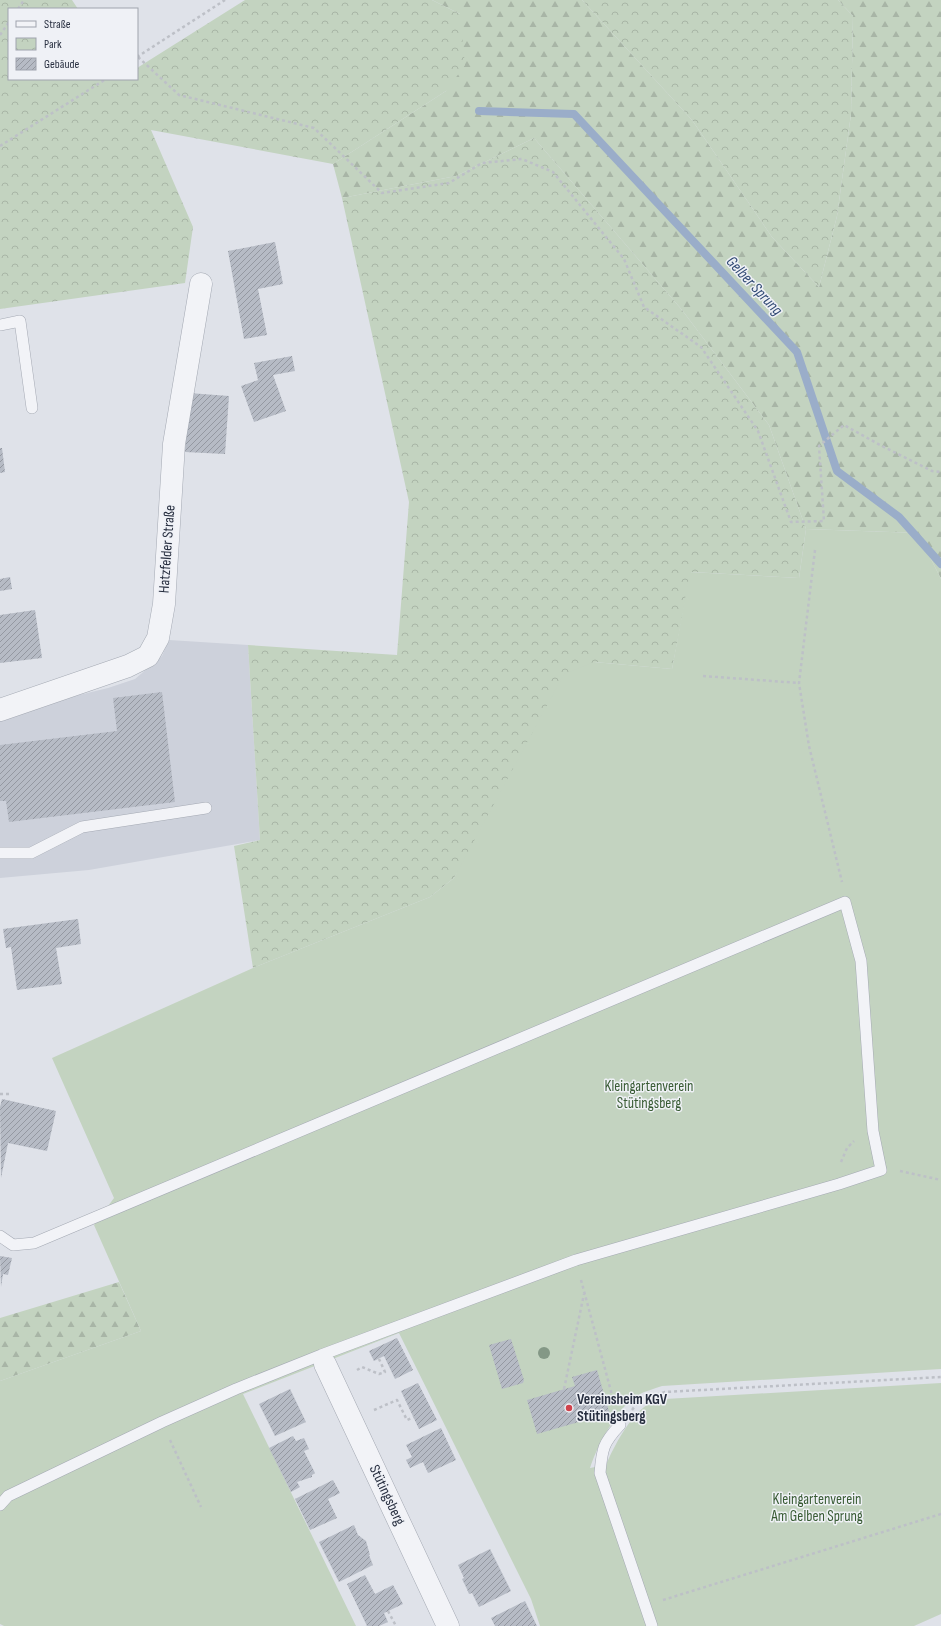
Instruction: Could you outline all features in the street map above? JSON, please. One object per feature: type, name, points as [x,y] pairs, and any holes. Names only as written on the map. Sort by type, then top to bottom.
[{"type":"street","name":"Hatzfelder Straße","points":[[0,710],[128,666],[148,656],[158,638],[164,604],[174,444],[201,284]]},
{"type":"street","name":"Stütingsberg","points":[[328,1372],[444,1625]]},
{"type":"lane","points":[[0,325],[20,322],[32,408]]},
{"type":"lane","points":[[0,853],[31,852],[82,828],[206,808]]},
{"type":"lane","points":[[0,1236],[13,1244],[34,1243],[845,902],[861,961],[873,1131],[881,1170],[576,1260],[300,1364],[236,1389],[162,1422],[8,1496],[0,1505]]},
{"type":"lane","points":[[620,1425],[607,1439],[601,1455],[600,1474],[652,1626]]},
{"type":"path","points":[[138,56],[225,0]]},
{"type":"path","points":[[0,36],[8,24]]},
{"type":"path","points":[[138,58],[179,95],[314,128],[382,193],[449,183],[482,164],[522,159],[553,172],[624,259],[644,307],[701,347],[758,431],[791,522],[824,521],[819,446],[844,425],[932,471],[941,472]]},
{"type":"path","points":[[0,146],[104,80]]},
{"type":"path","points":[[815,550],[799,683],[809,746],[840,870],[845,902]]},
{"type":"path","points":[[703,676],[799,683]]},
{"type":"path","points":[[0,1094],[12,1094]]},
{"type":"path","points":[[843,1182],[840,1164],[846,1148],[861,1135],[873,1131]]},
{"type":"path","points":[[881,1170],[904,1171],[941,1180]]},
{"type":"path","points":[[576,1260],[620,1425]]},
{"type":"path","points":[[564,1389],[584,1292]]},
{"type":"path","points":[[328,1372],[362,1367],[379,1374],[385,1372],[379,1358]]},
{"type":"path","points":[[620,1425],[639,1401],[665,1392],[941,1377]]},
{"type":"path","points":[[376,1410],[397,1400],[407,1420],[414,1417]]},
{"type":"path","points":[[162,1422],[201,1507]]},
{"type":"path","points":[[645,1606],[941,1514]]},
{"type":"path","points":[[388,1611],[396,1626]]},
{"type":"shaded area","points":[[169,640],[248,645],[260,840],[89,870],[0,878],[0,718],[34,706],[108,688],[135,679],[162,656]]},
{"type":"green space","points":[[0,0],[72,0],[77,8],[8,8],[8,80],[138,80],[138,67],[245,0],[432,0],[460,14],[465,65],[446,91],[333,164],[151,130],[193,227],[185,283],[0,309]]},
{"type":"green space","points":[[432,0],[582,0],[692,120],[772,237],[819,287],[837,216],[851,114],[853,16],[838,0],[941,0],[941,579],[918,533],[806,529],[769,425],[682,310],[534,138],[456,176],[342,198],[333,164],[446,91],[460,14]]},
{"type":"green space","points":[[582,0],[838,0],[853,16],[851,114],[837,216],[819,287],[772,237],[692,120]]},
{"type":"green space","points":[[534,138],[682,310],[769,425],[806,529],[799,578],[691,572],[672,669],[594,662],[454,878],[430,897],[253,968],[234,846],[260,840],[248,645],[397,655],[409,502],[342,198],[456,176]]},
{"type":"green space","name":"Kleingartenverein Stütingsberg","points":[[806,529],[918,533],[941,579],[941,1369],[662,1386],[647,1391],[630,1400],[609,1427],[590,1468],[606,1465],[613,1449],[635,1416],[647,1405],[665,1399],[941,1383],[941,1614],[914,1626],[540,1626],[531,1599],[399,1333],[243,1394],[356,1626],[4,1626],[0,1624],[0,1381],[141,1331],[94,1225],[114,1198],[52,1058],[253,968],[430,897],[454,878],[564,674],[594,662],[672,669],[690,572],[799,578]]},
{"type":"green space","points":[[119,1282],[141,1331],[0,1381],[0,1318]]},
{"type":"building","points":[[275,242],[283,284],[258,289],[267,335],[244,339],[228,251]]},
{"type":"building","points":[[292,356],[295,371],[273,375],[286,411],[254,422],[241,386],[258,380],[254,363]]},
{"type":"building","points":[[189,393],[229,396],[225,454],[185,452]]},
{"type":"building","points":[[0,448],[2,448],[5,472],[0,473]]},
{"type":"building","points":[[10,577],[12,589],[0,591],[0,579]]},
{"type":"building","points":[[35,610],[42,658],[0,663],[0,615]]},
{"type":"building","points":[[162,692],[175,802],[9,822],[6,801],[0,801],[0,745],[117,731],[113,698]]},
{"type":"building","points":[[78,919],[81,944],[56,948],[62,984],[17,990],[11,947],[6,948],[3,929]]},
{"type":"building","points":[[2,1099],[56,1111],[47,1151],[8,1143],[1,1178],[0,1107]]},
{"type":"building","points":[[0,1256],[12,1258],[8,1275],[3,1274],[1,1287]]},
{"type":"building","points":[[397,1338],[413,1370],[395,1379],[384,1356],[374,1361],[369,1351]]},
{"type":"building","points":[[511,1339],[524,1380],[523,1383],[502,1389],[489,1345]]},
{"type":"building","name":"Vereinsheim KGV Stütingsberg","points":[[597,1370],[611,1418],[597,1422],[596,1417],[537,1434],[527,1400],[575,1386],[572,1377]]},
{"type":"building","points":[[418,1383],[437,1420],[419,1429],[401,1391]]},
{"type":"building","points":[[290,1389],[306,1422],[275,1436],[259,1404]]},
{"type":"building","points":[[441,1428],[456,1460],[428,1473],[423,1462],[410,1468],[406,1460],[412,1457],[406,1445]]},
{"type":"building","points":[[293,1436],[296,1441],[304,1438],[309,1449],[304,1451],[315,1473],[312,1477],[297,1482],[300,1487],[291,1492],[269,1448]]},
{"type":"building","points":[[333,1480],[340,1493],[328,1499],[337,1518],[310,1530],[295,1499]]},
{"type":"building","points":[[354,1525],[358,1535],[366,1541],[373,1565],[339,1582],[319,1542]]},
{"type":"building","points":[[490,1549],[511,1591],[479,1607],[472,1593],[469,1594],[462,1579],[464,1578],[458,1565]]},
{"type":"building","points":[[365,1575],[375,1594],[393,1585],[403,1604],[384,1613],[388,1622],[379,1626],[367,1626],[347,1584]]},
{"type":"building","points":[[525,1601],[537,1626],[495,1626],[491,1618]]},
{"type":"waterway","name":"Gelber Sprung","points":[[479,111],[574,114],[797,352],[837,471],[899,517],[941,564]]},
{"type":"place","name":"Vereinsheim KGV Stütingsberg","points":[[569,1408]]},
{"type":"park label","name":"Kleingartenverein Am Gelben Sprung","points":[[817,1508]]}]
